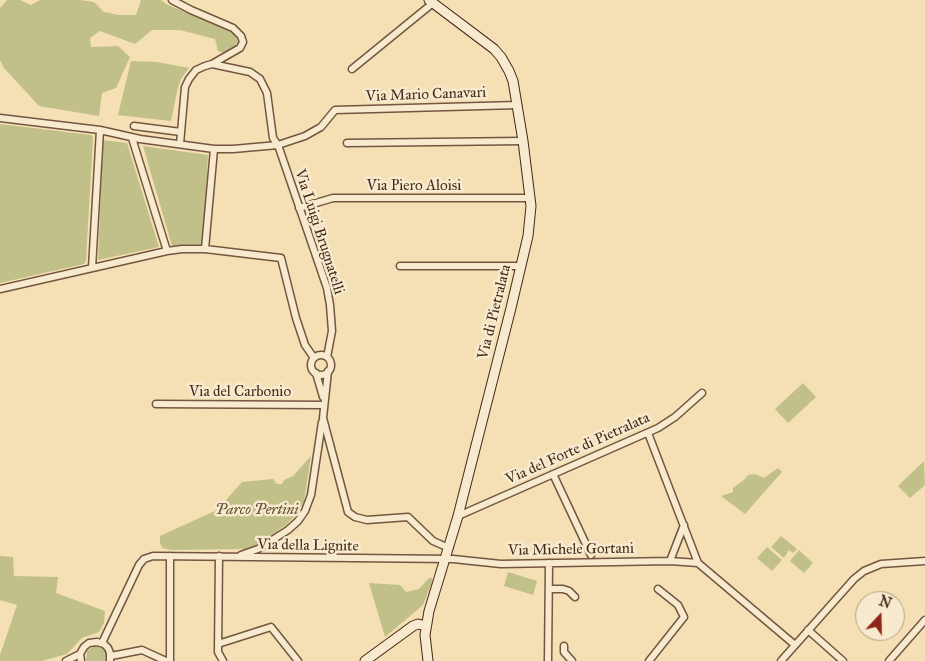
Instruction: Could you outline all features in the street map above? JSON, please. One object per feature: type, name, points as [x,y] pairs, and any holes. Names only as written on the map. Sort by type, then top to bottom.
[{"type":"street","points":[[172,0],[233,28],[242,36],[243,42],[240,48],[212,64],[196,70],[186,83],[180,144]]},
{"type":"street","points":[[352,69],[431,2]]},
{"type":"street","name":"Via di Pietralata","points":[[428,661],[425,646],[426,626],[432,599],[458,516],[521,266],[529,231],[530,198],[518,105],[512,78],[501,56],[431,2]]},
{"type":"street","name":"Via Luigi Brugnatelli","points":[[212,64],[250,72],[260,79],[267,93],[273,136],[278,145],[328,296],[332,331],[327,357]]},
{"type":"street","name":"Via Mario Canavari","points":[[278,145],[313,132],[323,125],[334,110],[518,105]]},
{"type":"street","points":[[0,118],[100,130],[132,138],[214,149],[278,145]]},
{"type":"street","points":[[134,126],[181,132]]},
{"type":"street","points":[[92,268],[100,130]]},
{"type":"street","points":[[132,138],[167,251]]},
{"type":"street","points":[[347,142],[524,141]]},
{"type":"street","points":[[206,249],[214,149]]},
{"type":"street","name":"Via Piero Aloisi","points":[[299,208],[333,198],[530,198]]},
{"type":"street","points":[[0,289],[182,249],[206,249],[281,258],[302,336],[306,347],[314,358]]},
{"type":"street","points":[[400,266],[521,266]]},
{"type":"street","points":[[235,556],[261,548],[291,528],[306,509],[313,482],[330,363],[327,357],[321,355],[314,358],[311,365],[316,374],[324,403]]},
{"type":"street","points":[[316,374],[324,374],[328,371]]},
{"type":"street","name":"Via del Forte di Pietralata","points":[[458,516],[648,433],[671,420],[702,394]]},
{"type":"street","name":"Via del Carbonio","points":[[156,404],[324,403]]},
{"type":"street","points":[[323,418],[346,507],[351,515],[357,518],[373,520],[408,517],[433,541],[449,548]]},
{"type":"street","points":[[648,433],[698,563],[795,645]]},
{"type":"street","points":[[553,474],[591,555]]},
{"type":"street","points":[[670,561],[684,525]]},
{"type":"street","points":[[261,548],[258,554],[261,558]]},
{"type":"street","points":[[170,556],[170,661]]},
{"type":"street","points":[[219,556],[218,652],[223,661]]},
{"type":"street","name":"Via della Lignite","points":[[102,643],[126,589],[142,560],[150,557],[235,556],[261,558],[445,560]]},
{"type":"street","name":"Via Michele Gortani","points":[[445,560],[453,559],[501,564],[670,561],[698,563]]},
{"type":"street","points":[[781,661],[854,579],[867,568],[881,564],[925,561]]},
{"type":"street","points":[[547,660],[549,563]]},
{"type":"street","points":[[548,588],[563,589],[569,591],[575,597]]},
{"type":"street","points":[[649,661],[684,617],[678,605],[658,589]]},
{"type":"street","points":[[889,661],[925,620]]},
{"type":"street","points":[[365,661],[413,626],[418,624],[426,626]]},
{"type":"street","points":[[218,644],[271,627],[298,661]]},
{"type":"street","points":[[808,630],[843,661]]},
{"type":"street","points":[[66,661],[80,657],[87,644],[94,642],[102,643],[108,648],[111,658],[142,650],[166,661]]},
{"type":"street","points":[[564,646],[564,652],[572,661]]},
{"type":"green space","points":[[7,0],[20,0],[31,5],[40,0],[80,0],[94,2],[104,12],[119,15],[136,15],[141,0],[161,0],[166,4],[228,30],[235,35],[238,42],[233,48],[223,53],[218,51],[215,39],[180,30],[152,30],[135,44],[100,31],[90,38],[91,47],[118,46],[130,57],[116,88],[102,93],[99,116],[39,106],[4,68],[0,60],[0,8]]},
{"type":"green space","points":[[131,61],[157,62],[189,68],[178,87],[171,121],[118,115]]},
{"type":"green space","points":[[0,124],[91,135],[93,137],[86,261],[84,264],[0,283]]},
{"type":"green space","points":[[103,140],[127,143],[159,247],[98,260]]},
{"type":"green space","points":[[143,146],[208,155],[203,244],[172,246]]},
{"type":"green space","points":[[803,383],[816,397],[788,423],[775,409]]},
{"type":"green space","name":"Parco Pertini","points":[[311,456],[304,501],[296,515],[286,525],[253,547],[246,549],[171,550],[162,548],[160,536],[217,510],[242,482],[273,479],[277,484],[282,484],[284,480],[293,476]]},
{"type":"green space","points":[[924,461],[925,485],[910,498],[898,486]]},
{"type":"green space","points":[[778,468],[782,472],[745,514],[721,496],[733,492],[733,488],[748,475],[755,474],[764,478]]},
{"type":"green space","points":[[781,536],[797,549],[793,553],[789,550],[784,558],[771,547]]},
{"type":"green space","points":[[767,547],[782,560],[772,571],[757,558]]},
{"type":"green space","points":[[799,550],[813,563],[804,573],[790,561]]},
{"type":"green space","points":[[0,556],[13,557],[14,576],[58,577],[56,593],[105,611],[104,623],[99,632],[82,638],[67,654],[42,661],[0,661],[0,655],[17,605],[0,600]]},
{"type":"green space","points":[[508,572],[537,581],[533,595],[504,586]]},
{"type":"green space","points":[[429,578],[432,578],[432,583],[423,605],[385,637],[369,583],[400,585],[406,592],[419,589]]},
{"type":"green space","points":[[93,647],[100,647],[105,651],[106,661],[86,661],[87,651]]}]
